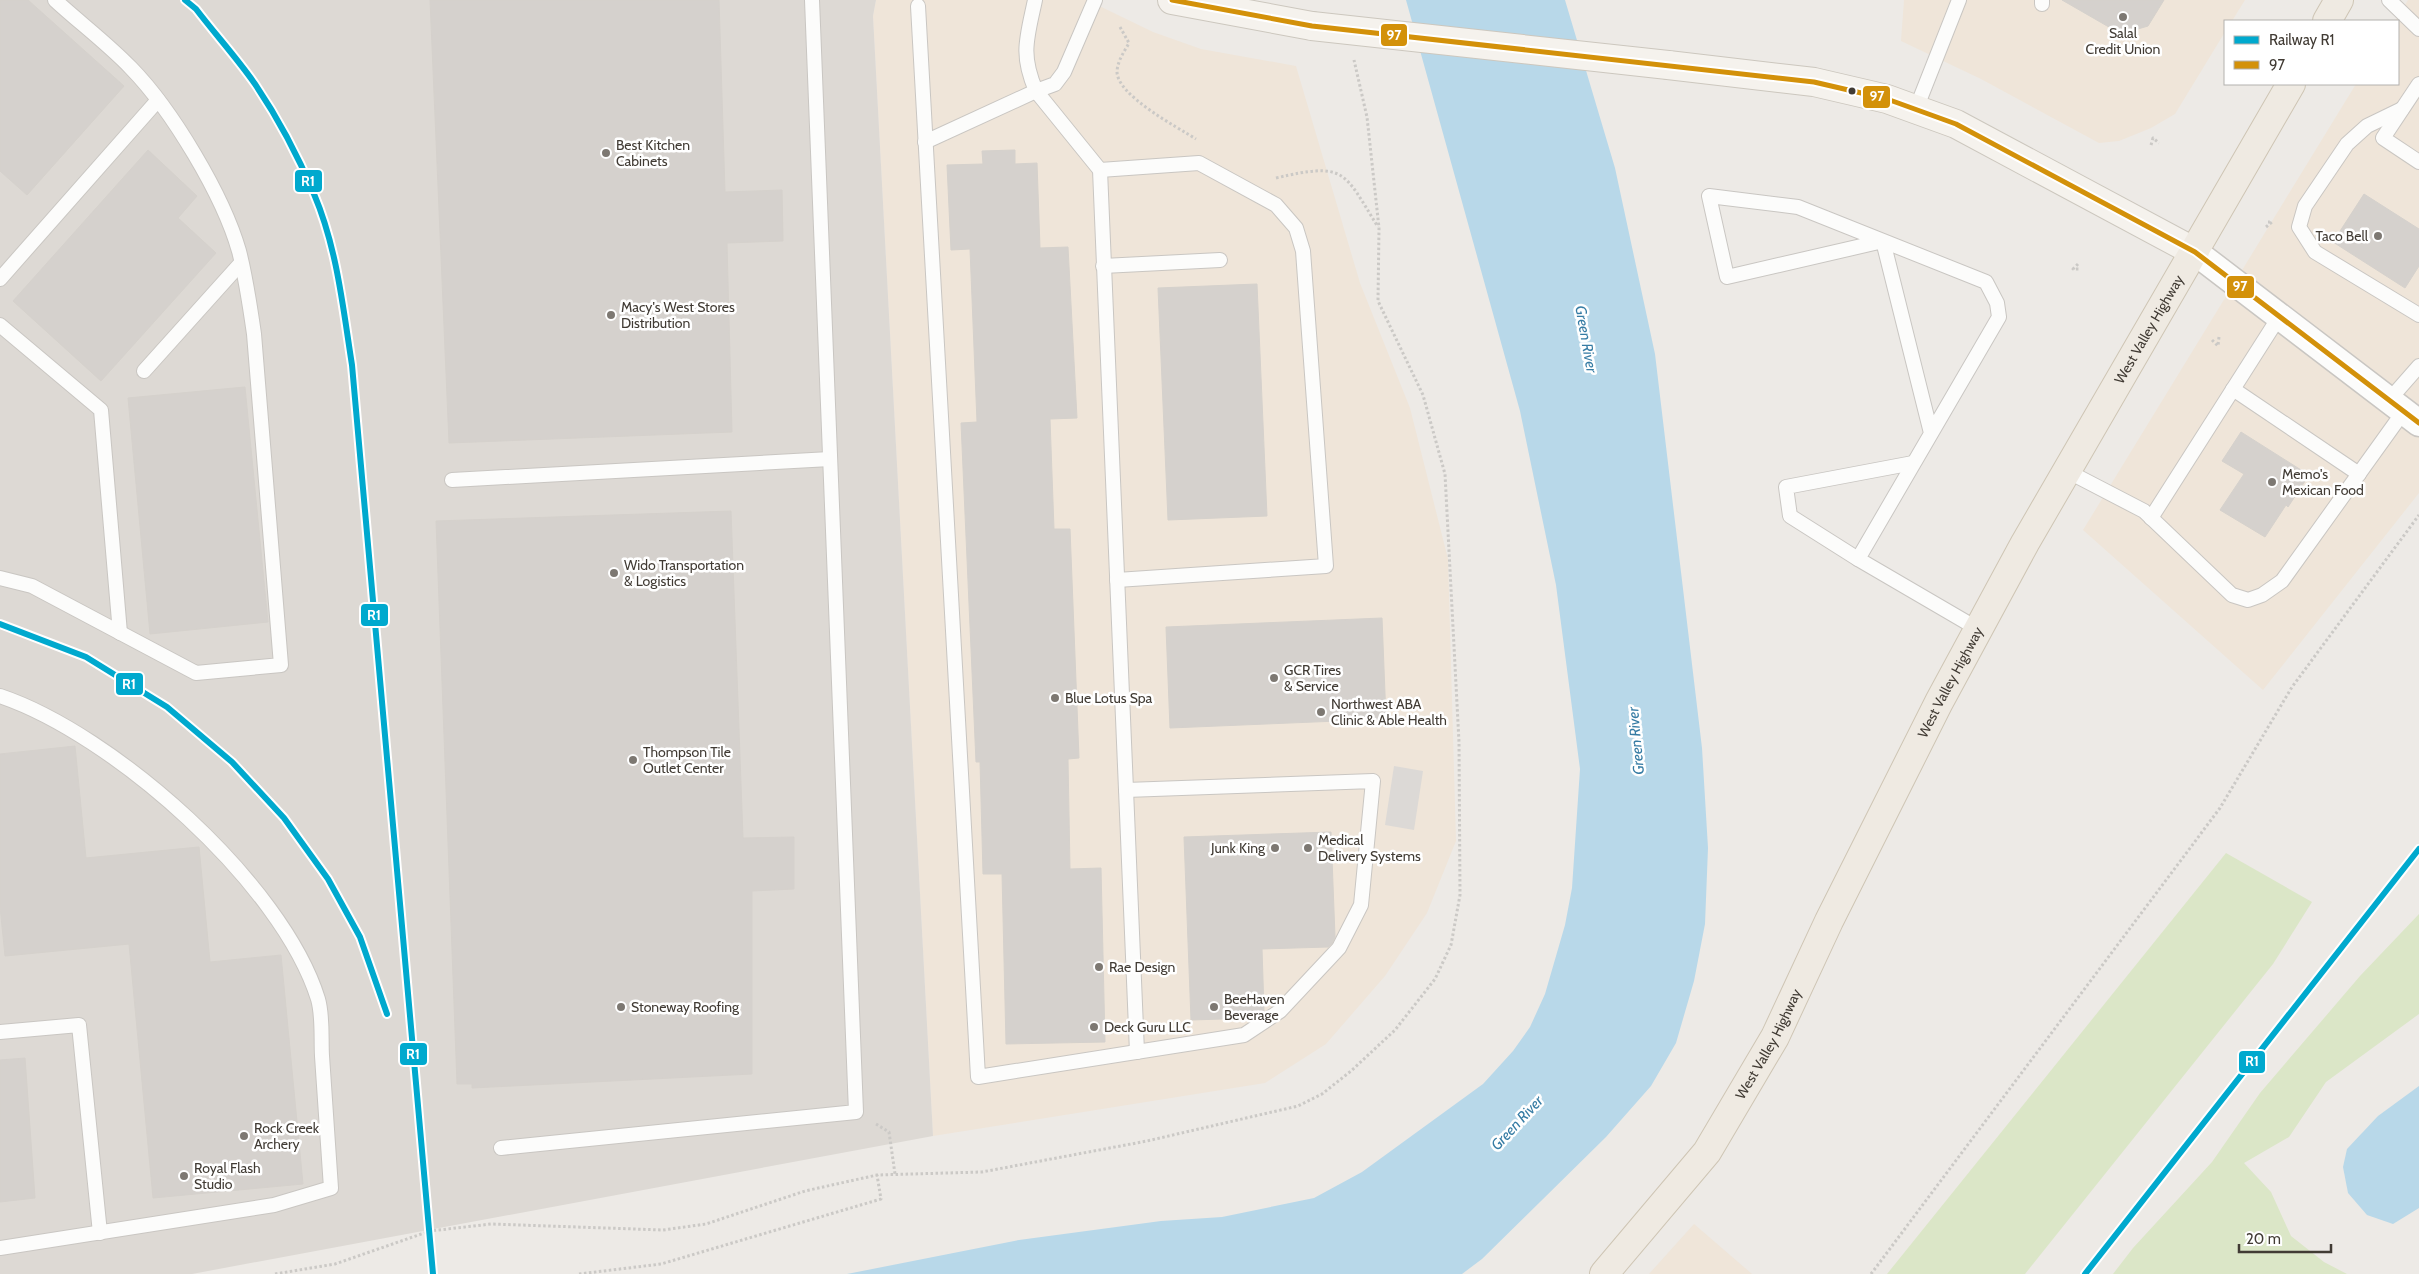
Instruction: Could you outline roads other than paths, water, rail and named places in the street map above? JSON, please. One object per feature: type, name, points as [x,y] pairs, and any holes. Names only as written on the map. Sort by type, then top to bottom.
[{"type":"main road","points":[[1172,0],[1312,26],[1814,82],[1887,99],[1956,124],[2195,252]]},
{"type":"main road","points":[[2328,20],[2339,0]]},
{"type":"main road","name":"West Valley Highway","points":[[1604,1274],[1707,1152],[1775,1037],[1829,920],[1978,629],[2067,471],[2290,85]]},
{"type":"street","points":[[2195,252],[2404,411]]},
{"type":"lane","points":[[0,578],[32,586],[196,673],[281,665],[254,334],[241,263],[227,218],[210,183],[158,100],[131,68],[54,0]]},
{"type":"lane","points":[[501,1148],[856,1112],[812,0]]},
{"type":"lane","points":[[1035,0],[1025,52],[1029,74],[1036,91],[1100,170],[1137,1052]]},
{"type":"lane","points":[[925,142],[1055,84],[1064,72],[1095,0]]},
{"type":"lane","points":[[1916,109],[1959,0]]},
{"type":"lane","points":[[2389,0],[2419,29]]},
{"type":"lane","points":[[918,6],[978,1077],[1244,1035],[1280,1011],[1339,948],[1361,905],[1373,781],[1126,790]]},
{"type":"lane","points":[[2419,84],[2383,138],[2419,162]]},
{"type":"lane","points":[[0,279],[158,100]]},
{"type":"lane","points":[[2402,109],[2367,126],[2347,144],[2305,206],[2299,227],[2315,252],[2419,316]]},
{"type":"lane","points":[[1100,170],[1199,164],[1276,205],[1296,228],[1304,251],[1326,566],[1117,580]]},
{"type":"lane","points":[[1858,559],[1999,317],[1998,303],[1986,282],[1798,207],[1709,196],[1727,277],[1883,241]]},
{"type":"lane","points":[[1883,241],[1931,433]]},
{"type":"lane","points":[[1104,266],[1220,260]]},
{"type":"lane","points":[[144,371],[241,263]]},
{"type":"lane","points":[[2151,518],[2279,317]]},
{"type":"lane","points":[[0,325],[101,410],[120,633]]},
{"type":"lane","points":[[2067,471],[2144,511],[2232,595],[2248,600],[2262,595],[2282,582],[2404,411],[2419,366]]},
{"type":"lane","points":[[2233,389],[2359,474]]},
{"type":"lane","points":[[452,480],[830,459]]},
{"type":"lane","points":[[1913,463],[1786,487],[1790,516],[1858,559],[1978,629]]},
{"type":"lane","points":[[0,696],[24,704],[85,738],[166,798],[215,844],[285,930],[306,969],[318,1001],[331,1188],[274,1206],[0,1248]]},
{"type":"lane","points":[[0,1032],[79,1025],[100,1232]]},
{"type":"water","name":"Green River","points":[[1406,0],[1565,0],[1615,168],[1655,354],[1702,748],[1708,848],[1705,924],[1694,981],[1676,1043],[1651,1086],[1606,1137],[1482,1259],[1462,1274],[847,1274],[1019,1240],[1161,1221],[1222,1217],[1314,1198],[1362,1172],[1483,1084],[1513,1051],[1530,1027],[1545,994],[1565,925],[1572,888],[1580,769],[1556,585],[1520,411]]},
{"type":"water","points":[[2419,1086],[2419,1208],[2393,1224],[2367,1215],[2348,1193],[2343,1167],[2347,1149],[2378,1116]]},
{"type":"rail line","name":"R1","points":[[185,0],[196,9],[241,65],[280,124],[314,194],[334,257],[352,365],[433,1274]]},
{"type":"rail line","name":"R1","points":[[0,624],[86,657],[167,707],[232,762],[284,818],[328,879],[360,937],[387,1014]]},
{"type":"rail line","name":"R1","points":[[2085,1274],[2419,849]]},
{"type":"place","name":"Salal Credit Union","points":[[2123,17]]},
{"type":"place","name":"Best Kitchen Cabinets","points":[[606,153]]},
{"type":"place","name":"Taco Bell","points":[[2378,236]]},
{"type":"place","name":"Macy's West Stores Distribution","points":[[611,315]]},
{"type":"place","name":"Memo's Mexican Food","points":[[2272,482]]},
{"type":"place","name":"Wido Transportation & Logistics","points":[[614,573]]},
{"type":"place","name":"GCR Tires & Service","points":[[1274,678]]},
{"type":"place","name":"Blue Lotus Spa","points":[[1055,698]]},
{"type":"place","name":"Northwest ABA Clinic & Able Health","points":[[1321,712]]},
{"type":"place","name":"Thompson Tile Outlet Center","points":[[633,760]]},
{"type":"place","name":"Junk King","points":[[1275,848]]},
{"type":"place","name":"Medical Delivery Systems","points":[[1308,848]]},
{"type":"place","name":"Rae Design","points":[[1099,967]]},
{"type":"place","name":"Stoneway Roofing","points":[[621,1007]]},
{"type":"place","name":"BeeHaven Beverage","points":[[1214,1007]]},
{"type":"place","name":"Deck Guru LLC","points":[[1094,1027]]},
{"type":"place","name":"Rock Creek Archery","points":[[244,1136]]},
{"type":"place","name":"Royal Flash Studio","points":[[184,1176]]}]
